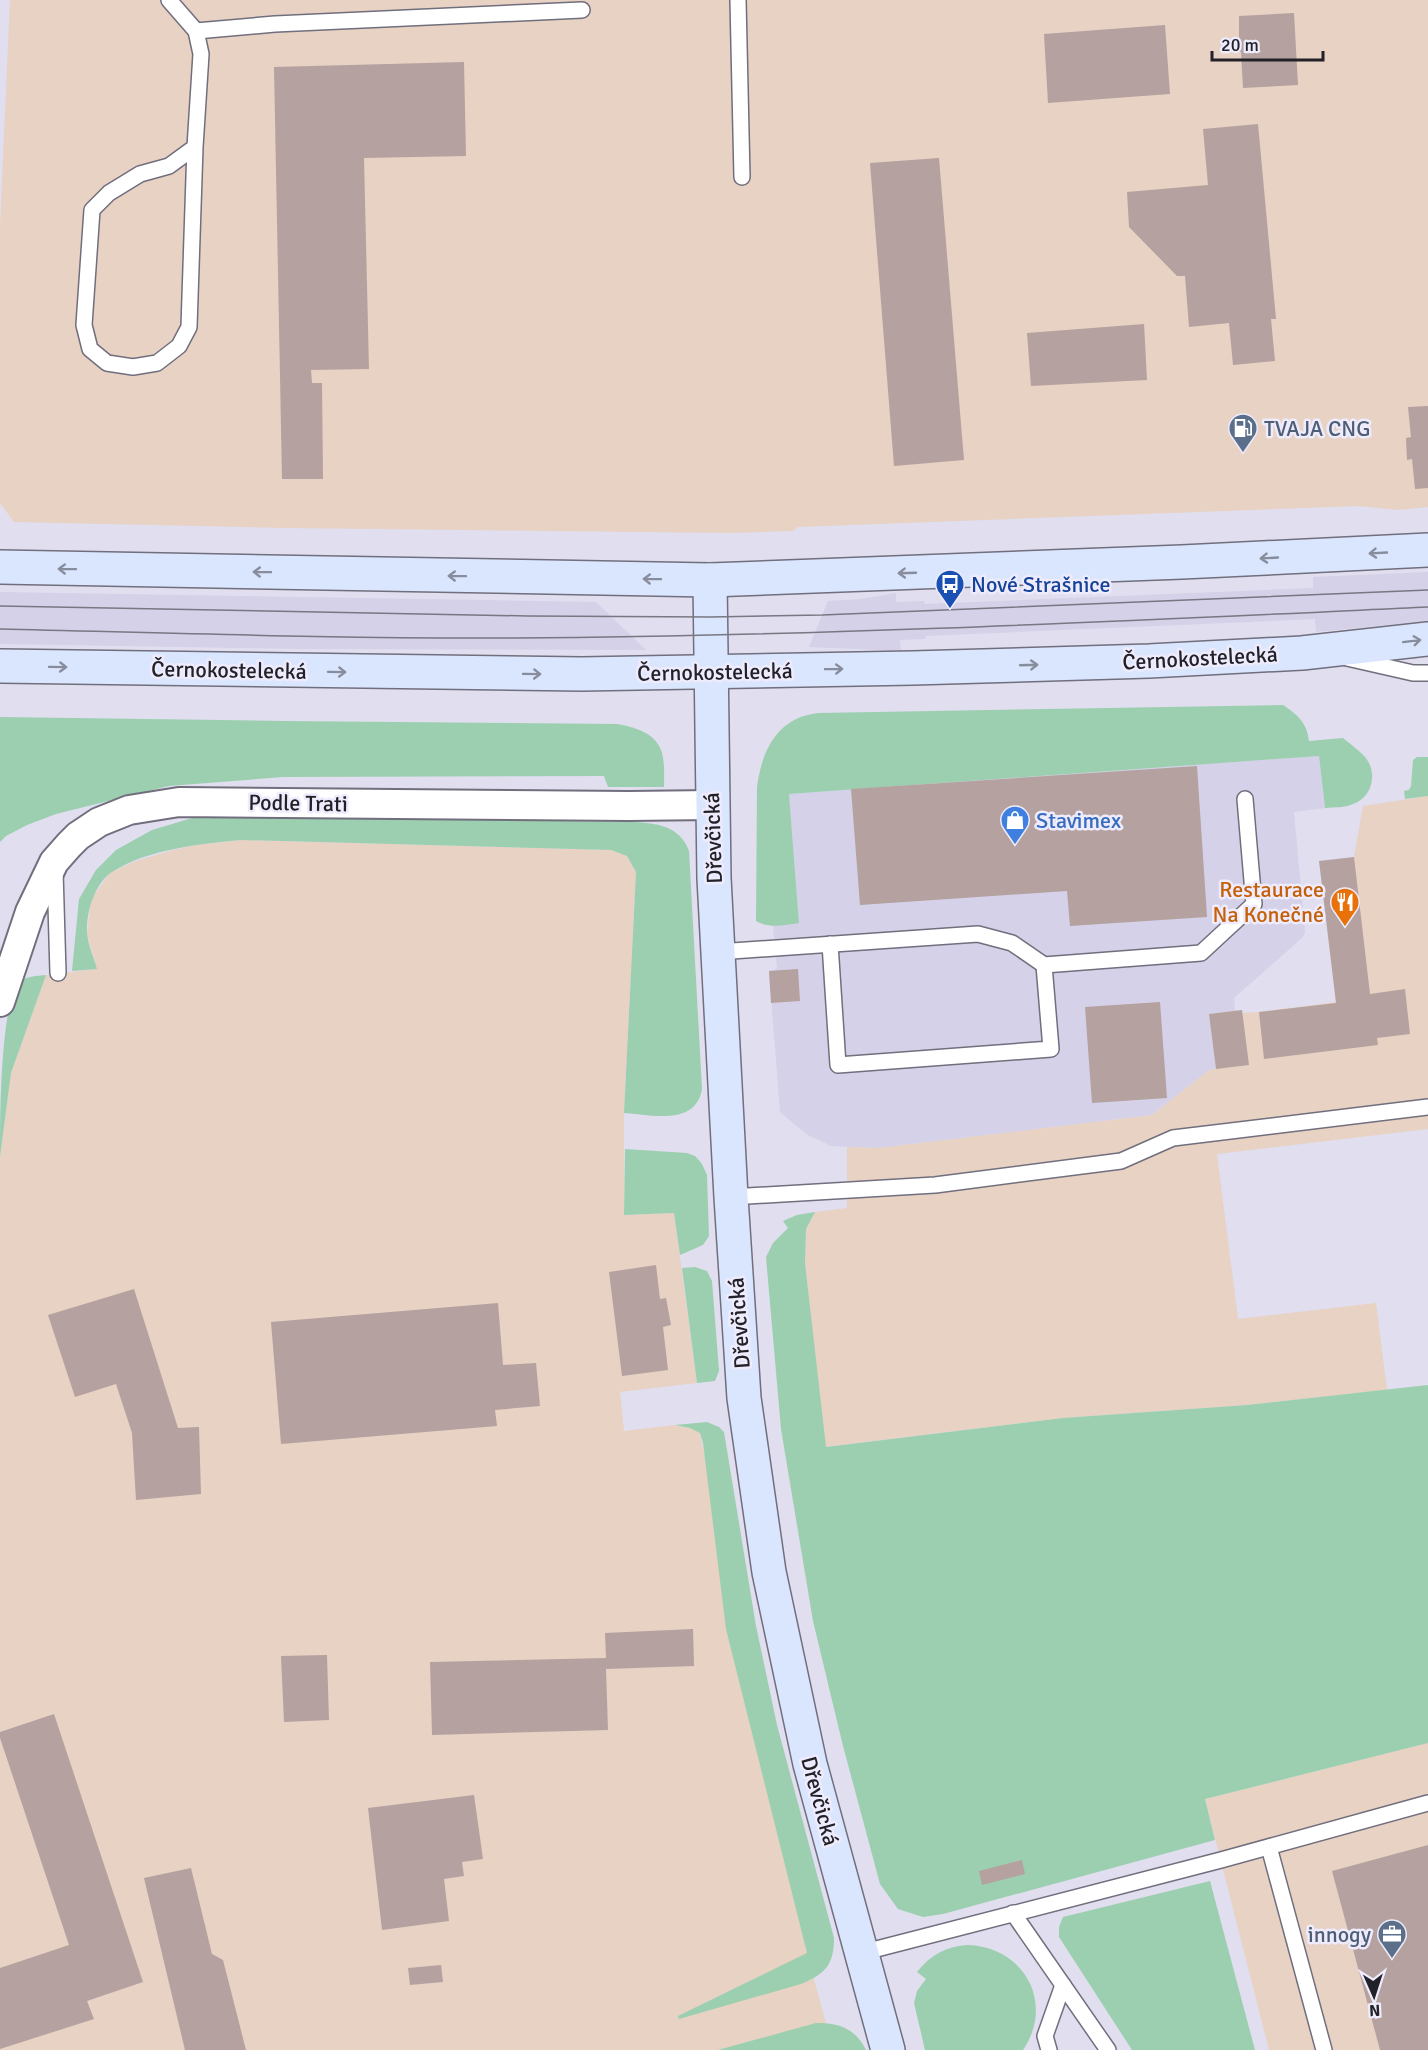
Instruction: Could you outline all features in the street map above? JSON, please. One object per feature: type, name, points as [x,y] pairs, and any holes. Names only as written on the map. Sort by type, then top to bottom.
[{"type":"main road","points":[[3,568],[710,580],[1428,550]]},
{"type":"main road","name":"Dřevčická","points":[[710,580],[712,805],[718,952],[744,1398],[769,1572],[810,1764],[888,2050]]},
{"type":"main road","name":"Černokostelecká","points":[[0,666],[582,674],[712,672],[1149,661],[1317,652],[1428,639]]},
{"type":"street","name":"Podle Trati","points":[[0,1002],[30,912],[54,862],[78,836],[99,822],[129,810],[179,802],[712,805]]},
{"type":"lane","points":[[738,0],[742,177]]},
{"type":"lane","points":[[175,2],[196,31],[201,54],[195,147],[189,327],[179,346],[157,363],[133,367],[107,363],[90,349],[84,325],[92,210],[109,193],[140,174],[169,166],[195,147]]},
{"type":"lane","points":[[196,31],[275,24],[582,10]]},
{"type":"lane","points":[[1317,652],[1413,673],[1428,673]]},
{"type":"lane","points":[[718,952],[978,934],[1012,943],[1044,965],[1201,953],[1254,904],[1245,799]]},
{"type":"lane","points":[[54,862],[58,973]]},
{"type":"lane","points":[[830,944],[838,1065],[1051,1049],[1044,965]]},
{"type":"lane","points":[[731,1197],[947,1183],[1121,1161],[1173,1138],[1428,1107]]},
{"type":"lane","points":[[861,1953],[1269,1847],[1428,1803]]},
{"type":"lane","points":[[1269,1847],[1324,2050]]},
{"type":"lane","points":[[1013,1913],[1107,2050]]},
{"type":"lane","points":[[1045,2045],[1063,1985]]},
{"type":"shaded area","points":[[10,0],[1428,0],[1428,507],[1398,510],[1358,506],[798,527],[793,531],[728,533],[14,522],[0,503],[0,226]]},
{"type":"shaded area","points":[[1428,572],[1428,621],[1316,632],[1315,619],[926,636],[925,639],[900,640],[901,651],[809,647],[828,601],[861,599],[896,593],[896,602],[924,601],[925,604],[1313,588],[1313,577]]},
{"type":"shaded area","points":[[0,592],[596,602],[646,650],[303,649],[0,644]]},
{"type":"shaded area","points":[[1319,756],[1325,808],[1294,812],[1305,933],[1234,998],[1235,1011],[1209,1014],[1216,1069],[1209,1070],[1152,1115],[878,1148],[831,1146],[806,1134],[780,1112],[769,971],[777,969],[773,926],[799,922],[789,794]]},
{"type":"shaded area","points":[[1428,796],[1428,1129],[1217,1154],[1238,1319],[1376,1303],[1387,1390],[1247,1405],[1063,1418],[825,1447],[805,1263],[806,1229],[815,1212],[847,1208],[847,1147],[878,1148],[1152,1115],[1209,1070],[1216,1069],[1209,1014],[1242,1010],[1242,1013],[1259,1012],[1336,1002],[1354,857],[1363,806]]},
{"type":"shaded area","points":[[241,840],[611,850],[627,856],[636,872],[624,1113],[624,1215],[674,1213],[697,1383],[620,1392],[624,1431],[675,1425],[700,1433],[807,1953],[833,2050],[0,2050],[0,1157],[11,1073],[46,975],[97,969],[87,935],[91,899],[110,873],[133,862],[169,851],[196,845]]},
{"type":"shaded area","points":[[1428,1743],[1428,2050],[1269,2050],[1205,1799]]},
{"type":"green space","points":[[1283,705],[1301,720],[1309,741],[1343,738],[1365,757],[1372,777],[1369,790],[1360,801],[1347,806],[1325,808],[1319,756],[789,794],[799,923],[772,926],[756,921],[759,773],[774,738],[792,721],[804,716],[818,713]]},
{"type":"green space","points":[[0,717],[617,724],[637,729],[655,740],[663,757],[664,787],[608,787],[604,776],[283,777],[169,786],[56,814],[27,825],[6,836],[0,842]]},
{"type":"green space","points":[[1417,757],[1428,757],[1428,796],[1405,799],[1404,791],[1409,790],[1411,786],[1413,760]]},
{"type":"green space","points":[[199,816],[633,822],[651,823],[674,831],[689,851],[702,1089],[698,1101],[691,1109],[671,1116],[624,1113],[636,872],[627,856],[611,850],[241,840],[175,849],[126,864],[112,872],[100,884],[92,900],[87,925],[89,942],[97,969],[72,971],[79,899],[96,870],[116,850],[152,830]]},
{"type":"green space","points":[[46,975],[11,1073],[0,1157],[2,1065],[8,1014],[19,982]]},
{"type":"green space","points":[[625,1149],[687,1153],[695,1156],[702,1164],[707,1175],[709,1236],[703,1245],[680,1255],[674,1213],[624,1215]]},
{"type":"green space","points":[[815,1212],[806,1229],[805,1263],[826,1447],[1063,1418],[1247,1405],[1428,1385],[1428,1743],[1205,1799],[1215,1840],[943,1914],[923,1917],[898,1909],[880,1884],[843,1746],[813,1621],[781,1429],[766,1257],[773,1243],[788,1228],[783,1221],[797,1215]]},
{"type":"green space","points":[[695,1267],[707,1271],[712,1281],[719,1371],[715,1381],[697,1383],[682,1268]]},
{"type":"green space","points":[[707,1422],[724,1432],[756,1626],[777,1725],[834,1938],[834,1947],[830,1962],[822,1972],[801,1984],[679,2019],[678,2016],[807,1953],[726,1629],[703,1443],[700,1433],[675,1425]]},
{"type":"green space","points":[[1210,1881],[1255,2050],[1132,2050],[1059,1937],[1059,1927],[1063,1917]]},
{"type":"green space","points":[[968,1945],[988,1948],[1005,1956],[1018,1967],[1028,1981],[1034,1997],[1036,2014],[1032,2032],[1023,2050],[925,2050],[914,2003],[917,1991],[926,1979],[917,1972],[940,1952]]},
{"type":"green space","points":[[816,2023],[846,2028],[857,2037],[866,2050],[718,2050]]},
{"type":"building","points":[[1294,13],[1298,85],[1243,88],[1241,52],[1239,52],[1239,16]]},
{"type":"building","points":[[1165,25],[1170,94],[1048,103],[1044,34]]},
{"type":"building","points":[[464,62],[466,156],[364,158],[369,369],[311,370],[312,383],[322,383],[323,479],[282,479],[274,67]]},
{"type":"building","points":[[1258,124],[1276,319],[1271,319],[1275,361],[1233,365],[1229,323],[1189,327],[1185,276],[1177,276],[1129,227],[1127,192],[1208,185],[1203,129]]},
{"type":"building","points":[[939,158],[964,460],[894,466],[870,163]]},
{"type":"building","points":[[1144,324],[1147,380],[1031,386],[1027,333]]},
{"type":"building","points":[[1428,406],[1428,488],[1415,489],[1412,459],[1407,460],[1406,438],[1411,437],[1408,407]]},
{"type":"building","points":[[1197,766],[1207,917],[1070,926],[1067,891],[860,905],[851,789]]},
{"type":"building","points":[[1354,857],[1370,994],[1405,989],[1410,1034],[1377,1038],[1378,1045],[1264,1059],[1259,1012],[1336,1003],[1319,861]]},
{"type":"building","points":[[798,969],[800,1001],[771,1003],[769,971]]},
{"type":"building","points":[[1160,1002],[1167,1098],[1092,1103],[1085,1007]]},
{"type":"building","points":[[1242,1010],[1249,1065],[1216,1069],[1209,1014]]},
{"type":"building","points":[[656,1265],[660,1299],[666,1298],[671,1325],[663,1327],[668,1370],[622,1376],[609,1272]]},
{"type":"building","points":[[134,1289],[178,1428],[199,1427],[201,1494],[136,1500],[132,1433],[116,1384],[75,1397],[48,1315]]},
{"type":"building","points":[[498,1303],[503,1365],[536,1363],[540,1406],[495,1410],[497,1426],[281,1444],[271,1322]]},
{"type":"building","points":[[693,1629],[694,1666],[606,1669],[608,1730],[432,1735],[430,1662],[606,1658],[605,1633]]},
{"type":"building","points":[[327,1655],[329,1720],[284,1722],[281,1656]]},
{"type":"building","points":[[54,1714],[143,1982],[87,2001],[94,2019],[0,2049],[0,1968],[69,1945],[0,1738],[0,1732]]},
{"type":"building","points":[[474,1795],[483,1859],[462,1862],[464,1876],[444,1879],[449,1921],[382,1930],[368,1808]]},
{"type":"building","name":"innogy","points":[[1428,1845],[1428,2050],[1380,2050],[1332,1871]]},
{"type":"building","points":[[1022,1860],[1025,1874],[982,1885],[979,1871]]},
{"type":"building","points":[[191,1868],[212,1954],[223,1960],[246,2050],[185,2050],[144,1878]]},
{"type":"building","points":[[441,1965],[443,1982],[410,1985],[408,1968]]},
{"type":"tram line","points":[[0,606],[528,616],[711,617],[822,615],[1428,590]]},
{"type":"tram line","points":[[0,629],[388,638],[631,637],[972,627],[1428,607]]},
{"type":"place","name":"TVAJA CNG","points":[[1243,454]]},
{"type":"place","name":"Nové Strašnice","points":[[950,610]]},
{"type":"place","name":"Stavimex","points":[[1015,846]]},
{"type":"place","name":"Restaurace Na Konečné","points":[[1345,928]]},
{"type":"place","name":"innogy","points":[[1392,1960]]}]
